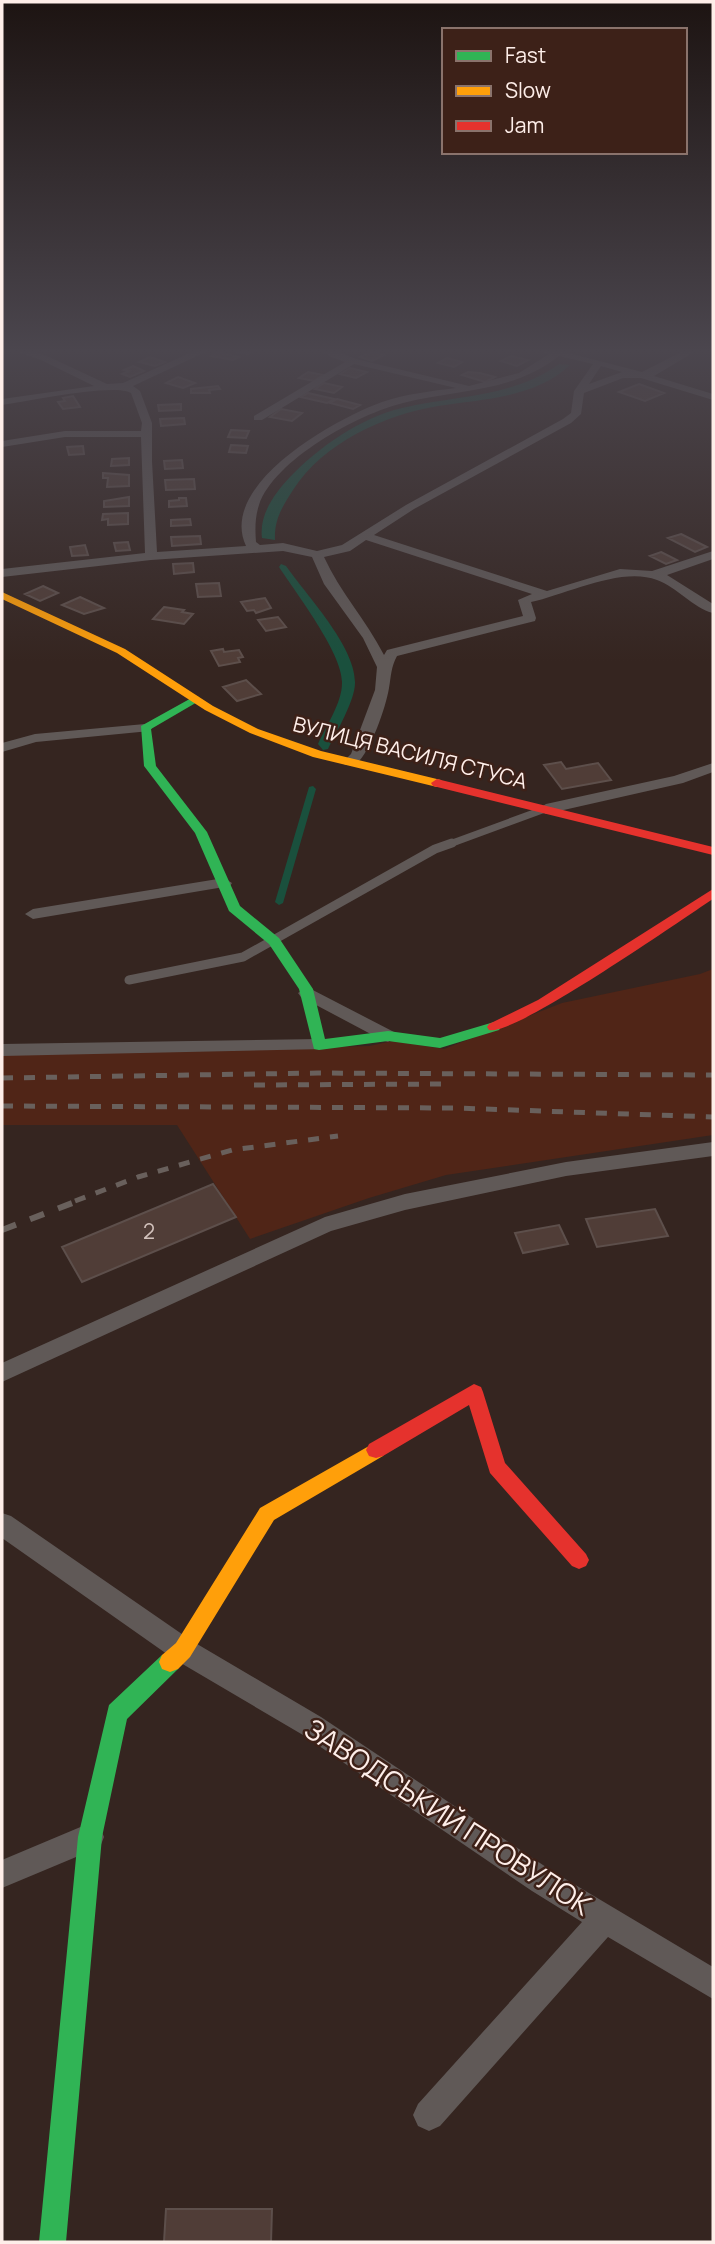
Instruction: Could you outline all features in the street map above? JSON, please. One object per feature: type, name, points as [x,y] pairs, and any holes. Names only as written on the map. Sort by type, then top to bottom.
[{"type":"street","points":[[147,453],[151,556]]},
{"type":"street","points":[[257,549],[250,543],[247,530],[254,502],[270,476],[295,453]]},
{"type":"street","points":[[2,573],[151,556],[257,549],[283,548],[317,555],[346,548],[410,507],[512,453]]},
{"type":"street","points":[[365,536],[547,594]]},
{"type":"street","points":[[317,555],[330,584],[369,638],[384,667]]},
{"type":"street","points":[[653,575],[713,555]]},
{"type":"street","points":[[350,762],[358,756],[382,690],[384,667],[392,653],[530,618],[524,600],[620,573],[638,572],[662,577],[713,609]]},
{"type":"street","name":"ВУЛИЦЯ ВАСИЛЯ СТУСА","points":[[2,595],[96,637],[236,723],[275,740],[350,762],[713,851]]},
{"type":"street","points":[[2,748],[35,738],[145,728],[195,699]]},
{"type":"street","points":[[145,728],[150,766],[201,832],[234,908],[274,941],[307,993],[319,1045]]},
{"type":"street","points":[[546,809],[678,780],[713,767]]},
{"type":"street","points":[[33,914],[224,883]]},
{"type":"street","points":[[2,1050],[319,1045],[388,1035],[440,1043],[491,1028],[543,1003],[713,892]]},
{"type":"street","points":[[307,993],[388,1035]]},
{"type":"street","points":[[2,1373],[325,1225],[405,1202],[566,1169],[713,1149]]},
{"type":"street","points":[[52,2242],[90,1837],[117,1713],[183,1650],[267,1514],[474,1392],[497,1466],[579,1560]]},
{"type":"street","name":"ЗАВОДСЬКИЙ ПРОВУЛОК","points":[[2,1524],[183,1650],[312,1726],[542,1881],[713,1984]]},
{"type":"street","points":[[2,1874],[90,1837]]},
{"type":"street","points":[[429,2115],[605,1919]]},
{"type":"lane","points":[[130,980],[243,957],[435,849],[546,809]]},
{"type":"shaded area","points":[[328,453],[306,473],[285,502],[276,526],[275,540],[262,538],[265,513],[273,498],[314,455]]},
{"type":"shaded area","points":[[281,564],[286,566],[329,622],[348,654],[353,669],[355,683],[352,699],[328,749],[323,750],[318,744],[339,698],[342,683],[340,671],[327,640],[279,567]]},
{"type":"shaded area","points":[[309,787],[316,789],[283,903],[279,905],[275,902]]},
{"type":"shaded area","points":[[713,969],[713,1135],[446,1175],[250,1239],[177,1125],[2,1125],[2,1055],[369,1046],[393,1041],[444,1049],[562,1003]]},
{"type":"building","points":[[129,458],[129,465],[111,466],[112,459]]},
{"type":"building","points":[[182,460],[183,468],[165,469],[164,461]]},
{"type":"building","points":[[103,473],[129,475],[129,486],[107,487],[108,478],[103,478]]},
{"type":"building","points":[[194,479],[195,489],[166,490],[165,480]]},
{"type":"building","points":[[129,497],[129,506],[104,507],[104,501]]},
{"type":"building","points":[[186,498],[187,506],[169,507],[169,501]]},
{"type":"building","points":[[128,513],[128,524],[108,525],[108,519],[102,520],[103,514]]},
{"type":"building","points":[[190,519],[191,525],[171,526],[171,520]]},
{"type":"building","points":[[681,534],[707,547],[695,552],[668,538]]},
{"type":"building","points":[[200,536],[201,544],[172,546],[171,537]]},
{"type":"building","points":[[128,542],[130,550],[116,551],[114,543]]},
{"type":"building","points":[[85,545],[88,555],[72,556],[70,547]]},
{"type":"building","points":[[661,552],[677,560],[666,564],[650,556]]},
{"type":"building","points":[[193,563],[194,572],[174,574],[173,564]]},
{"type":"building","points":[[219,583],[221,596],[198,597],[196,584]]},
{"type":"building","points":[[43,586],[58,593],[40,601],[25,594]]},
{"type":"building","points":[[80,597],[104,608],[84,614],[62,605]]},
{"type":"building","points":[[265,598],[271,608],[256,613],[254,610],[247,611],[241,602]]},
{"type":"building","points":[[164,607],[193,614],[184,624],[153,619]]},
{"type":"building","points":[[278,617],[286,627],[266,631],[258,620]]},
{"type":"building","points":[[223,649],[224,652],[239,650],[243,657],[238,658],[240,662],[219,666],[211,651]]},
{"type":"building","points":[[246,680],[261,694],[237,701],[223,687]]},
{"type":"building","points":[[561,762],[566,769],[598,763],[611,780],[562,789],[544,765]]},
{"type":"building","points":[[213,1184],[236,1217],[82,1282],[62,1247]]},
{"type":"building","points":[[655,1209],[668,1236],[597,1247],[586,1219]]},
{"type":"building","points":[[559,1225],[568,1244],[523,1253],[515,1233]]},
{"type":"building","points":[[166,2209],[272,2209],[271,2242],[164,2242]]},
{"type":"railway","points":[[2,1078],[318,1073],[713,1075]]},
{"type":"railway","points":[[254,1085],[443,1084]]},
{"type":"railway","points":[[2,1106],[455,1108],[713,1117]]},
{"type":"railway","points":[[75,1201],[138,1177],[232,1150],[338,1136]]},
{"type":"railway","points":[[2,1230],[80,1200]]},
{"type":"traffic: fast","points":[[195,699],[145,728],[150,766],[201,832],[234,908],[274,941],[306,989],[319,1045],[388,1036],[440,1043],[494,1027]]},
{"type":"traffic: fast","points":[[52,2242],[90,1837],[117,1713],[170,1662]]},
{"type":"traffic: slow","points":[[2,595],[121,651],[209,708],[254,731],[317,754],[437,783]]},
{"type":"traffic: slow","points":[[170,1662],[183,1650],[267,1514],[376,1450]]},
{"type":"traffic: jam","points":[[437,783],[713,851]]},
{"type":"traffic: jam","points":[[494,1027],[543,1003],[713,893]]},
{"type":"traffic: jam","points":[[376,1450],[474,1392],[497,1467],[579,1560]]}]
